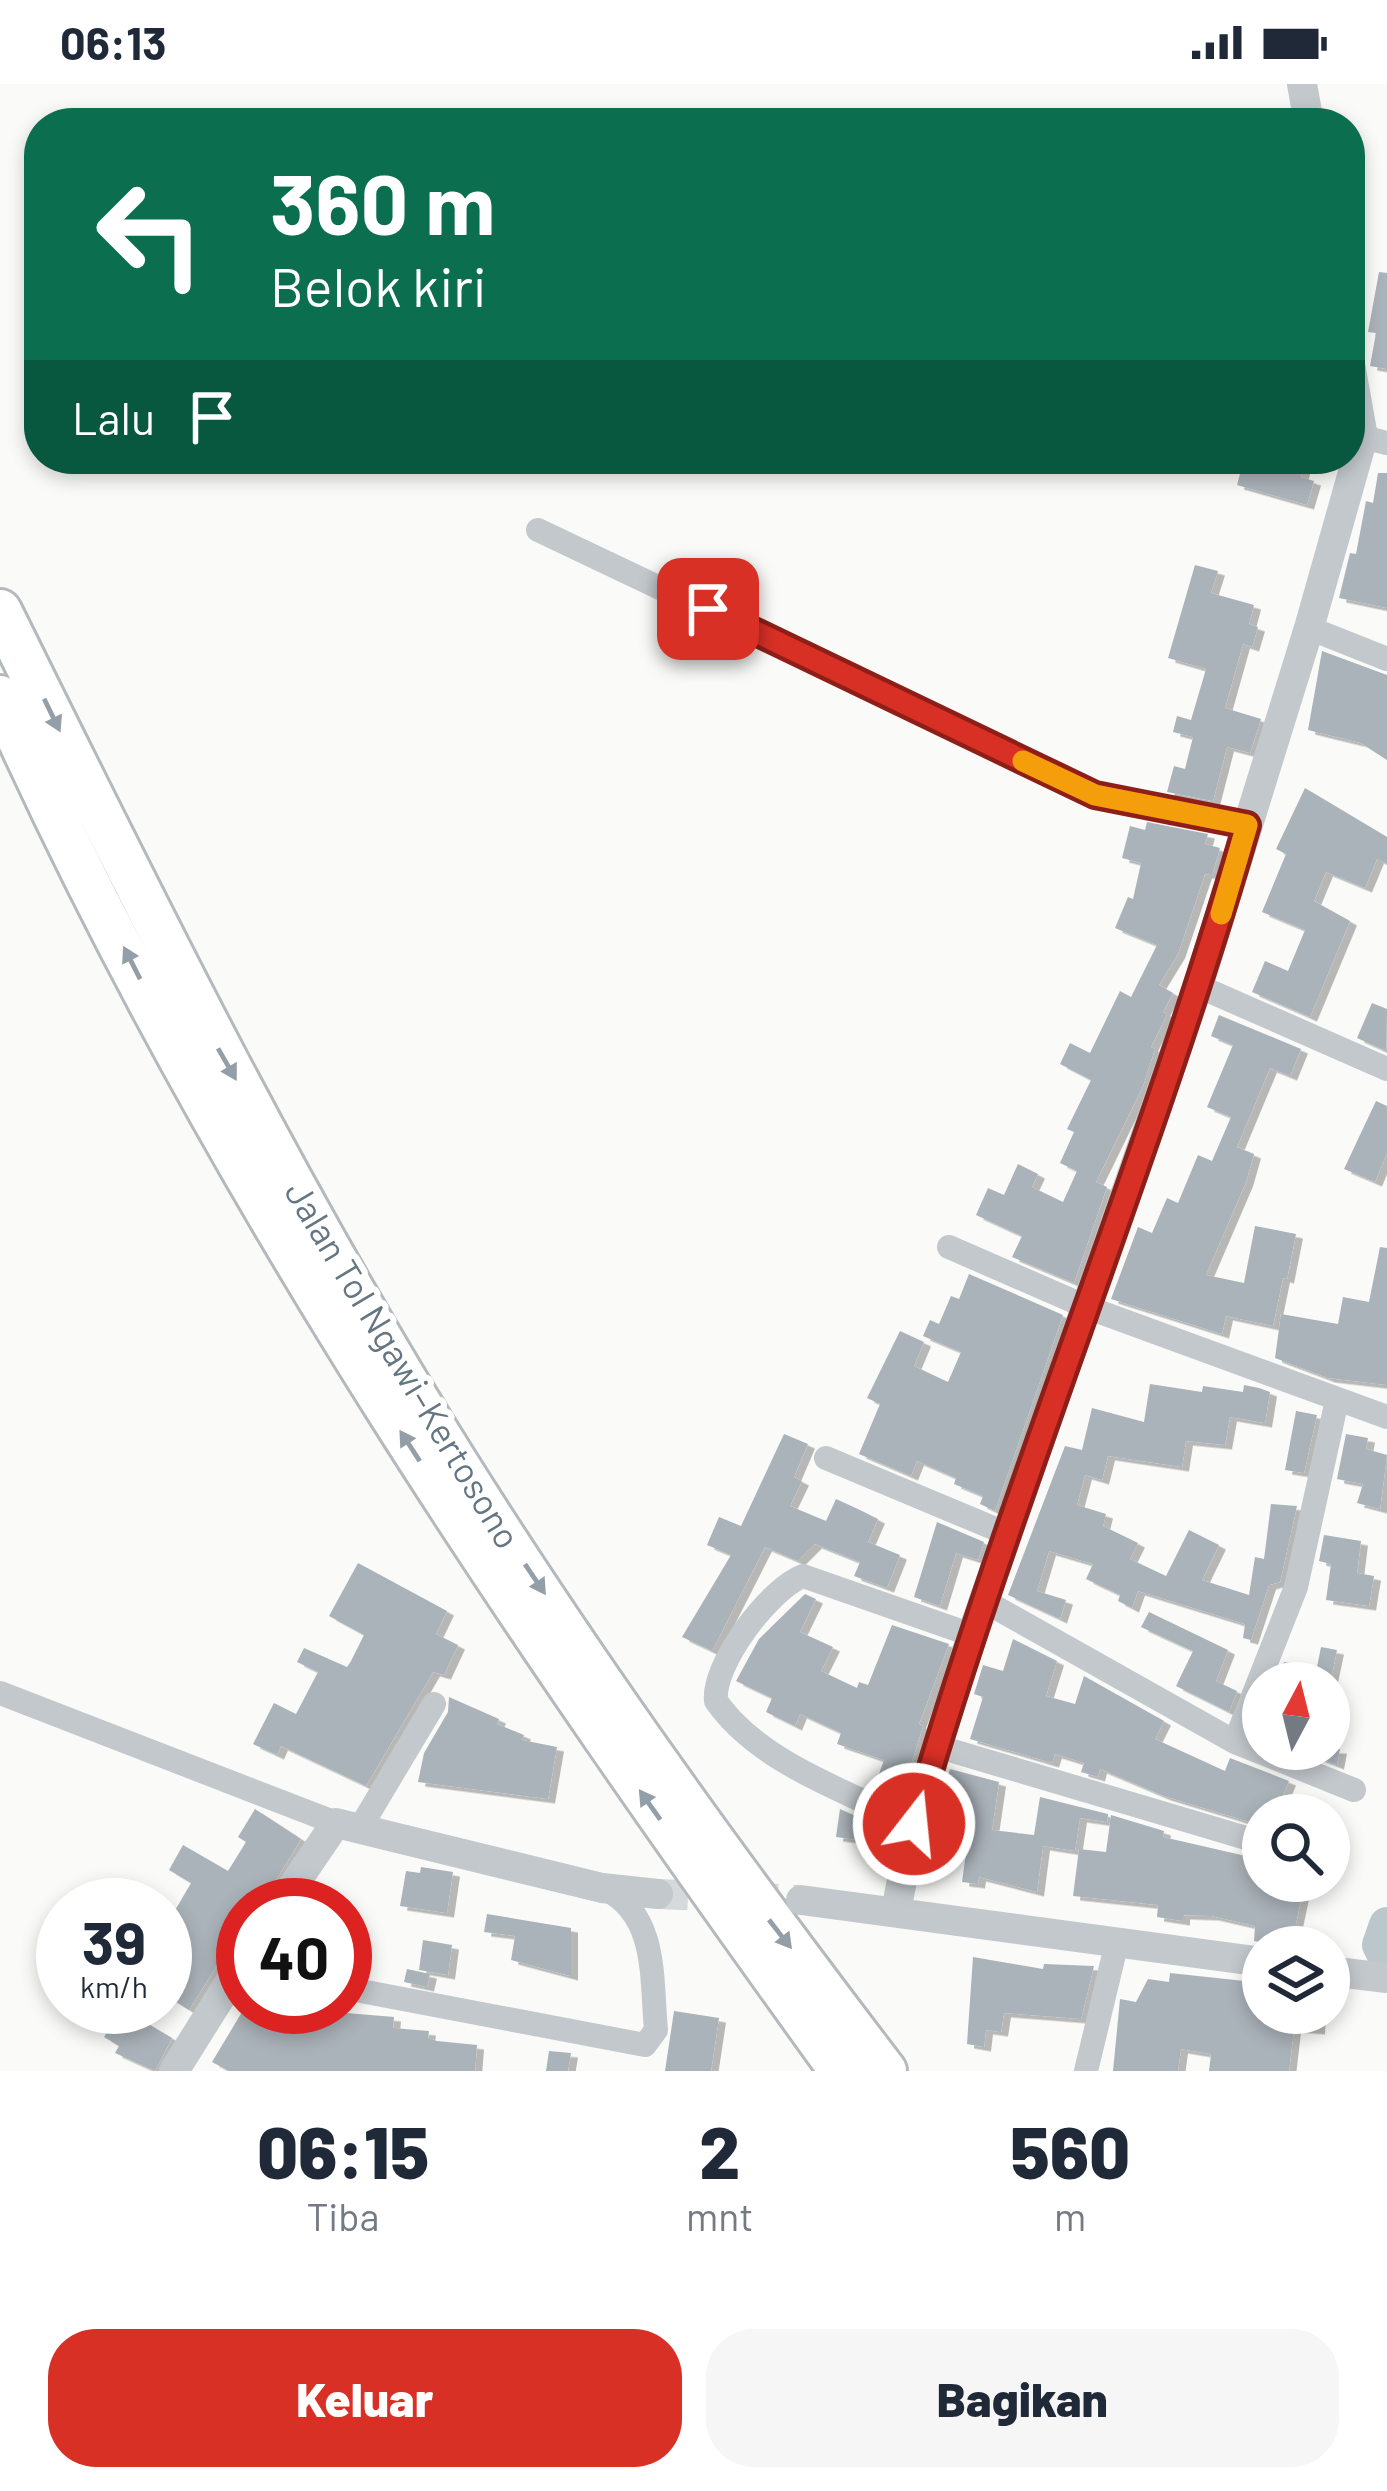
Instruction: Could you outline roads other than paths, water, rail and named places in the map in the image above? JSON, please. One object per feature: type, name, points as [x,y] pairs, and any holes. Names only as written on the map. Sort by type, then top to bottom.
[{"type":"highway","name":"Jalan Tol Ngawi–Kertosono","points":[[0,610],[202,1022],[457,1464],[741,1883],[885,2071]]},
{"type":"highway","name":"Jalan Tol Ngawi–Kertosono","points":[[0,698],[190,1074],[352,1356],[643,1796],[841,2071]]},
{"type":"street","points":[[1365,410],[1375,440],[1365,468]]},
{"type":"street","points":[[896,1911],[914,1824],[972,1635],[1198,986],[1309,628],[1363,474]]},
{"type":"street","points":[[538,530],[1095,795],[1247,825]]},
{"type":"street","points":[[1309,628],[1387,658]]},
{"type":"street","points":[[1198,986],[1387,1069]]},
{"type":"street","points":[[949,1247],[1089,1308],[1387,1418]]},
{"type":"street","points":[[1235,1742],[1296,1587],[1337,1400]]},
{"type":"street","points":[[826,1458],[1010,1535]]},
{"type":"street","points":[[914,1824],[782,1759],[737,1726],[716,1701],[719,1672],[773,1593],[803,1576],[972,1635]]},
{"type":"street","points":[[986,1603],[1235,1742],[1354,1790]]},
{"type":"street","points":[[0,1693],[348,1826],[602,1888],[658,1894]]},
{"type":"street","points":[[303,1878],[348,1826],[434,1704]]},
{"type":"street","points":[[936,1746],[1242,1838]]},
{"type":"street","points":[[372,1993],[645,2045],[656,2030],[647,1937],[630,1902],[602,1888]]},
{"type":"street","points":[[800,1900],[1242,1959]]},
{"type":"street","points":[[1086,2071],[1117,1942]]},
{"type":"street","points":[[1350,1973],[1387,1978]]},
{"type":"street","points":[[175,2071],[216,2007]]},
{"type":"waterway","points":[[1387,1925],[1380,1945],[1387,1959]]},
{"type":"tunnel","points":[[658,1894],[801,1900]]}]
